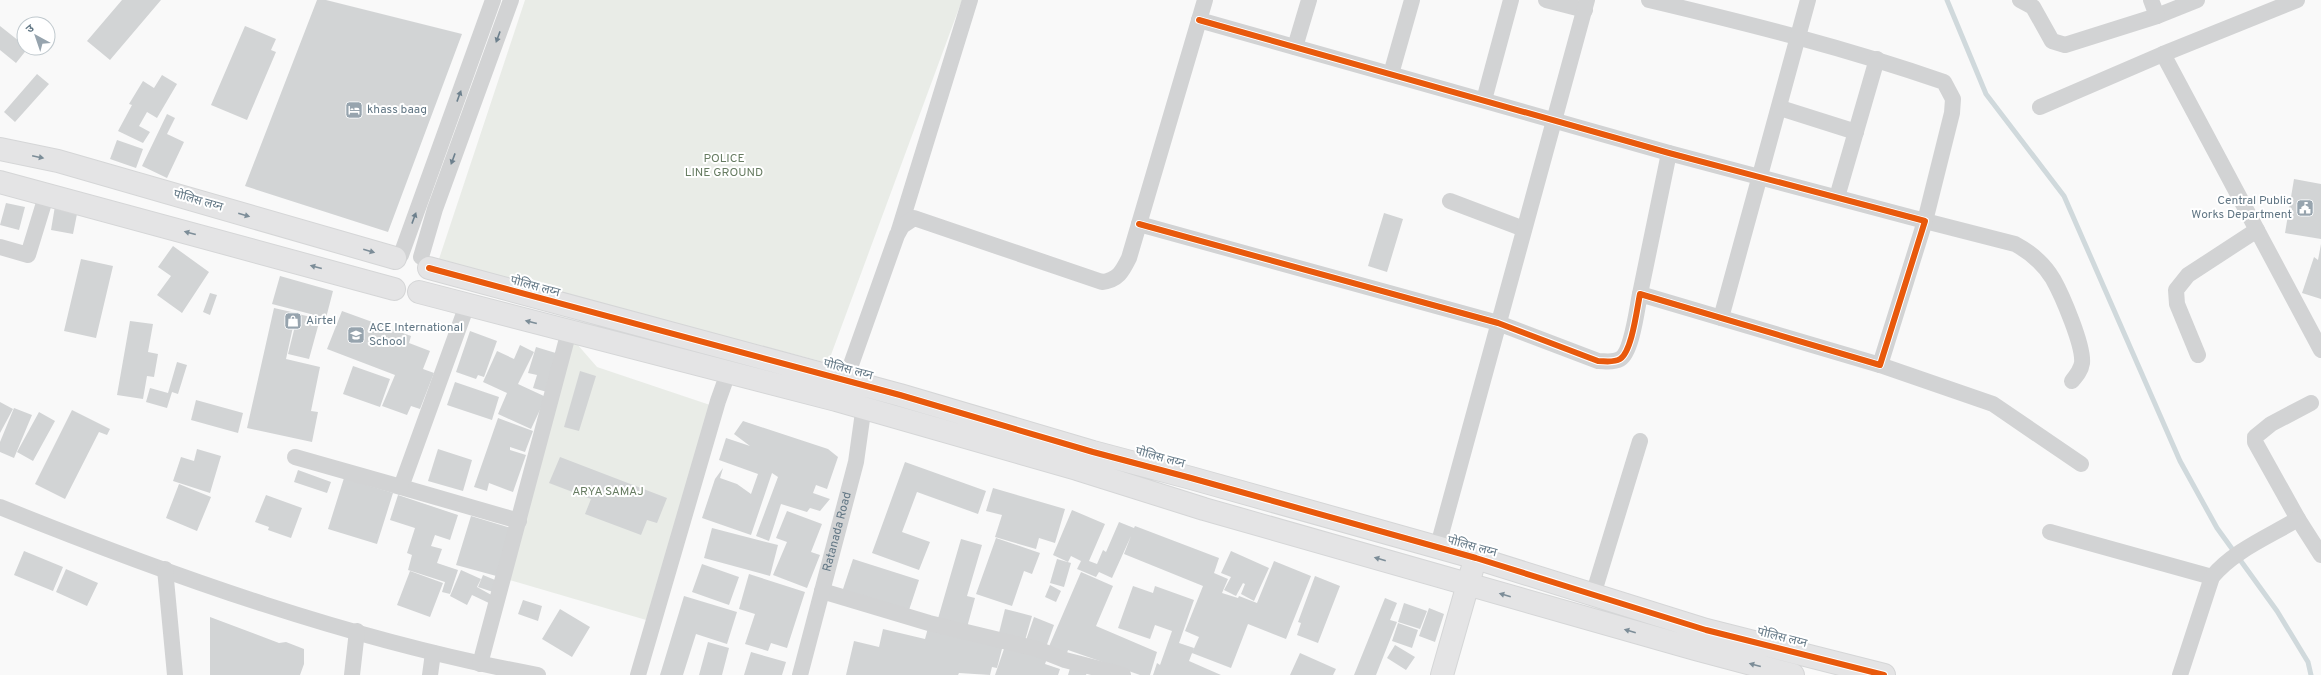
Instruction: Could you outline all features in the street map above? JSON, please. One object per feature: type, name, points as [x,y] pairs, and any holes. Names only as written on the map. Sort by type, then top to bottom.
[{"type":"street","points":[[411,260],[494,0]]},
{"type":"street","points":[[411,260],[435,209],[511,0]]},
{"type":"street","points":[[842,391],[897,235],[970,0]]},
{"type":"street","points":[[897,235],[902,226],[914,218],[1102,282],[1112,281],[1121,274],[1129,258],[1205,0]]},
{"type":"street","points":[[1295,47],[1309,0]]},
{"type":"street","points":[[1391,74],[1412,0]]},
{"type":"street","points":[[1484,100],[1511,0]]},
{"type":"street","points":[[1437,549],[1586,5],[1546,0]]},
{"type":"street","points":[[1649,0],[1798,36],[1877,59],[1944,82],[1954,99],[1952,113],[1926,221],[1880,365]]},
{"type":"street","points":[[1722,318],[1808,0]]},
{"type":"street","points":[[2020,0],[2032,7],[2052,41],[2064,45],[2157,16],[2197,0]]},
{"type":"street","points":[[2151,0],[2157,16]]},
{"type":"street","points":[[2040,107],[2163,54],[2297,0]]},
{"type":"street","points":[[1199,20],[1669,153],[2015,244],[2026,249],[2053,278],[2080,343],[2082,361],[2080,371],[2072,381]]},
{"type":"street","points":[[2163,54],[2321,350]]},
{"type":"street","points":[[1837,198],[1877,59]]},
{"type":"street","points":[[1780,108],[1856,132]]},
{"type":"street","name":"पोलिस लय्न","points":[[0,149],[58,161],[411,260],[842,391],[866,386],[1437,549],[1476,558],[1706,630],[1884,675]]},
{"type":"street","points":[[1139,224],[1498,323],[1598,361],[1610,362],[1620,359],[1628,350],[1669,153]]},
{"type":"street","points":[[0,182],[47,193],[394,289],[406,295],[419,292],[728,373],[842,391],[863,408],[1077,469],[1211,511],[1793,675]]},
{"type":"street","points":[[0,247],[28,255],[47,193]]},
{"type":"street","points":[[1450,201],[1524,229]]},
{"type":"street","points":[[2198,355],[2178,304],[2176,290],[2188,275],[2257,230]]},
{"type":"street","points":[[394,289],[388,277],[390,263],[411,260]]},
{"type":"street","points":[[411,260],[428,282],[419,292]]},
{"type":"street","points":[[1640,294],[1880,365],[1993,404],[2081,464]]},
{"type":"street","points":[[401,488],[466,305]]},
{"type":"street","points":[[480,664],[569,331]]},
{"type":"street","points":[[638,675],[718,401],[728,373]]},
{"type":"street","name":"Ratanada Road","points":[[800,675],[856,462],[866,386]]},
{"type":"street","points":[[2311,403],[2271,424],[2255,437],[2258,447],[2298,519],[2315,533],[2321,555]]},
{"type":"street","points":[[1593,595],[1640,440]]},
{"type":"street","points":[[296,457],[519,521]]},
{"type":"street","points":[[0,507],[165,569],[284,610],[433,653],[538,675]]},
{"type":"street","points":[[2180,675],[2215,574],[2244,551],[2298,519]]},
{"type":"street","points":[[2050,532],[2215,574]]},
{"type":"street","points":[[1442,675],[1467,584],[1476,558]]},
{"type":"street","points":[[165,569],[175,675]]},
{"type":"street","points":[[822,591],[929,623],[1036,649],[1065,660],[1123,675]]},
{"type":"street","points":[[352,675],[357,631]]},
{"type":"street","points":[[430,675],[433,653]]},
{"type":"green space","name":"POLICE LINE GROUND","points":[[525,0],[962,0],[828,363],[438,262]]},
{"type":"green space","name":"ARYA SAMAJ","points":[[570,336],[597,367],[713,406],[653,622],[503,578]]},
{"type":"building","points":[[122,0],[161,0],[110,60],[87,41]]},
{"type":"building","name":"khass baag","points":[[317,0],[326,0],[462,34],[388,232],[245,186]]},
{"type":"building","points":[[0,26],[16,39],[16,56],[22,56],[16,63],[0,50]]},
{"type":"building","points":[[245,26],[276,39],[271,50],[276,52],[247,120],[211,105]]},
{"type":"building","points":[[37,74],[49,84],[15,122],[4,112]]},
{"type":"building","points":[[162,75],[177,84],[157,118],[147,112],[139,126],[150,132],[143,143],[118,131],[132,105],[129,104],[143,81],[154,88]]},
{"type":"building","points":[[167,114],[175,118],[167,134],[184,142],[167,178],[142,166]]},
{"type":"building","points":[[117,140],[143,149],[136,168],[110,159]]},
{"type":"building","name":"Central Public Works Department","points":[[2294,179],[2321,184],[2321,239],[2285,233]]},
{"type":"building","points":[[56,200],[79,204],[73,234],[51,230]]},
{"type":"building","points":[[6,203],[25,207],[19,230],[0,225]]},
{"type":"building","points":[[1384,213],[1403,219],[1387,272],[1368,266]]},
{"type":"building","name":"Central Public Works Department","points":[[2321,244],[2321,299],[2302,293],[2314,257],[2318,260]]},
{"type":"building","points":[[173,246],[209,272],[182,313],[157,295],[171,276],[158,267]]},
{"type":"building","points":[[81,259],[113,266],[96,338],[64,331]]},
{"type":"building","points":[[280,276],[333,291],[326,318],[272,304]]},
{"type":"building","points":[[210,293],[217,295],[210,315],[203,312]]},
{"type":"building","points":[[274,308],[296,313],[286,359],[320,367],[311,411],[318,412],[312,442],[247,428]]},
{"type":"building","points":[[342,311],[411,336],[409,343],[430,351],[423,369],[434,373],[420,409],[411,406],[407,415],[382,406],[395,375],[327,349]]},
{"type":"building","points":[[298,314],[320,319],[309,359],[288,354]]},
{"type":"building","points":[[130,321],[153,324],[148,352],[158,354],[154,377],[147,376],[143,399],[117,395]]},
{"type":"building","points":[[470,331],[497,341],[484,377],[478,375],[476,379],[456,372]]},
{"type":"building","points":[[520,345],[534,352],[518,384],[546,397],[531,429],[498,414],[507,393],[483,382],[497,351],[514,359]]},
{"type":"building","points":[[536,347],[559,354],[547,392],[533,388],[537,375],[528,373]]},
{"type":"building","points":[[177,362],[187,365],[178,394],[172,392],[167,408],[146,402],[150,388],[168,393]]},
{"type":"building","points":[[353,366],[390,379],[380,407],[343,394]]},
{"type":"building","points":[[580,371],[596,376],[579,431],[564,427]]},
{"type":"building","points":[[455,382],[499,397],[492,420],[447,405]]},
{"type":"building","points":[[196,400],[243,413],[238,433],[191,420]]},
{"type":"building","points":[[0,402],[13,409],[0,433]]},
{"type":"building","points":[[14,408],[32,415],[14,458],[0,452],[0,442]]},
{"type":"building","points":[[72,410],[110,429],[107,435],[99,432],[65,499],[35,484]]},
{"type":"building","points":[[39,412],[55,421],[33,461],[17,452]]},
{"type":"building","points":[[498,418],[533,431],[525,452],[510,447],[510,450],[526,455],[513,492],[489,483],[487,491],[474,487]]},
{"type":"building","points":[[743,421],[828,449],[838,457],[827,489],[816,485],[813,493],[830,499],[820,511],[810,508],[807,512],[781,504],[769,541],[756,536],[778,477],[772,473],[751,535],[702,518],[715,479],[723,468],[720,478],[737,484],[751,494],[758,474],[719,460],[726,438],[750,446],[734,434]]},
{"type":"building","points":[[197,449],[221,456],[210,493],[173,481],[181,457],[194,461]]},
{"type":"building","points":[[438,449],[472,460],[463,491],[428,481]]},
{"type":"building","points":[[560,457],[667,498],[657,523],[647,520],[641,535],[585,514],[591,499],[549,483]]},
{"type":"building","points":[[905,462],[986,491],[978,514],[917,492],[902,532],[930,542],[919,570],[872,553]]},
{"type":"building","points":[[298,470],[331,482],[327,493],[294,482]]},
{"type":"building","points":[[344,478],[393,493],[377,544],[328,529]]},
{"type":"building","points":[[179,484],[211,497],[197,531],[166,518]]},
{"type":"building","points":[[993,488],[1065,509],[1055,543],[1039,538],[1036,549],[995,537],[1002,515],[986,511]]},
{"type":"building","points":[[266,495],[302,508],[291,538],[268,530],[269,527],[255,522]]},
{"type":"building","points":[[398,495],[458,515],[450,540],[435,535],[431,546],[442,549],[437,563],[458,570],[450,594],[442,592],[445,582],[408,570],[412,555],[407,553],[415,528],[390,520]]},
{"type":"building","points":[[1072,510],[1105,524],[1089,561],[1097,564],[1103,550],[1106,552],[1119,522],[1134,528],[1135,526],[1219,558],[1214,573],[1228,579],[1222,593],[1238,598],[1239,596],[1257,603],[1274,561],[1311,576],[1286,639],[1248,624],[1231,668],[1192,653],[1199,637],[1185,631],[1203,586],[1124,554],[1131,536],[1112,578],[1099,572],[1096,577],[1077,569],[1081,561],[1071,556],[1068,562],[1053,555]]},
{"type":"building","points":[[787,511],[822,524],[811,552],[820,555],[807,588],[773,575],[787,542],[776,538]]},
{"type":"building","points":[[471,516],[514,529],[500,577],[456,565]]},
{"type":"building","points":[[712,528],[778,545],[770,576],[704,558]]},
{"type":"building","points":[[996,538],[1040,553],[1032,574],[1024,571],[1012,606],[976,594]]},
{"type":"building","points":[[961,539],[982,545],[967,596],[975,598],[966,631],[937,622]]},
{"type":"building","points":[[24,551],[63,567],[53,591],[14,575]]},
{"type":"building","points":[[1231,551],[1269,568],[1254,601],[1241,594],[1245,584],[1243,583],[1236,596],[1224,590],[1231,577],[1221,573]]},
{"type":"building","points":[[853,559],[919,580],[908,613],[842,592]]},
{"type":"building","points":[[1057,559],[1071,563],[1064,587],[1050,583]]},
{"type":"building","points":[[702,564],[739,577],[729,605],[692,592]]},
{"type":"building","points":[[66,569],[98,583],[87,606],[56,592]]},
{"type":"building","points":[[461,570],[481,579],[477,587],[495,597],[491,604],[472,595],[467,605],[450,596]]},
{"type":"building","points":[[410,571],[443,583],[430,617],[397,605]]},
{"type":"building","points":[[1081,572],[1113,586],[1096,626],[1157,652],[1150,675],[1140,675],[1068,650],[1066,656],[1047,651]]},
{"type":"building","points":[[749,574],[805,592],[787,648],[771,643],[768,651],[745,644],[755,614],[739,609]]},
{"type":"building","points":[[483,575],[500,582],[496,593],[478,587]]},
{"type":"building","points":[[1315,576],[1340,586],[1318,643],[1297,635],[1301,623],[1298,622]]},
{"type":"building","points":[[1050,585],[1061,591],[1056,602],[1045,597]]},
{"type":"building","points":[[1133,586],[1153,593],[1155,586],[1194,600],[1179,643],[1194,648],[1189,661],[1221,675],[1153,675],[1157,663],[1160,665],[1172,631],[1155,625],[1150,639],[1118,628]]},
{"type":"building","points":[[684,596],[737,612],[727,644],[696,634],[683,675],[660,675]]},
{"type":"building","points":[[1385,598],[1397,603],[1390,620],[1397,622],[1376,675],[1354,675]]},
{"type":"building","points":[[523,600],[542,606],[538,621],[518,614]]},
{"type":"building","points":[[1404,603],[1427,611],[1420,629],[1398,622]]},
{"type":"building","points":[[1429,608],[1444,614],[1435,642],[1419,636]]},
{"type":"building","points":[[560,609],[590,627],[572,657],[542,639]]},
{"type":"building","points":[[1005,609],[1032,616],[1024,644],[998,637]]},
{"type":"building","points":[[210,617],[279,643],[286,642],[304,649],[304,664],[300,675],[210,675]]},
{"type":"building","points":[[1034,617],[1054,625],[1045,650],[1025,643]]},
{"type":"building","points":[[1398,623],[1418,630],[1412,648],[1392,641]]},
{"type":"building","points":[[928,628],[1003,645],[997,668],[992,667],[990,675],[959,673],[958,675],[846,675],[854,641],[879,647],[883,629],[925,639]]},
{"type":"building","points":[[708,642],[729,648],[722,675],[699,675]]},
{"type":"building","points":[[1006,643],[1048,656],[1045,664],[1060,669],[1058,675],[995,675]]},
{"type":"building","points":[[1395,645],[1415,657],[1406,670],[1387,658]]},
{"type":"building","points":[[751,652],[786,662],[782,675],[744,675]]},
{"type":"building","points":[[1300,653],[1336,669],[1333,675],[1290,675]]},
{"type":"building","points":[[1071,665],[1088,670],[1086,675],[1068,675]]},
{"type":"waterway","points":[[1947,0],[1986,94],[2064,196],[2180,461],[2217,528],[2277,611],[2308,662],[2311,675]]},
{"type":"cycle path","points":[[1139,224],[1498,323],[1598,361],[1615,361],[1624,355],[1631,339],[1640,294],[1880,365],[1925,221],[1669,153],[1199,20]]},
{"type":"cycle path","points":[[429,268],[900,395],[1093,452],[1476,558],[1706,630],[1884,675]]},
{"type":"place","name":"khass baag","points":[[354,110]]},
{"type":"place","name":"Central Public Works Department","points":[[2305,208]]},
{"type":"place","name":"Airtel","points":[[293,321]]},
{"type":"place","name":"ACE International School","points":[[356,335]]}]
